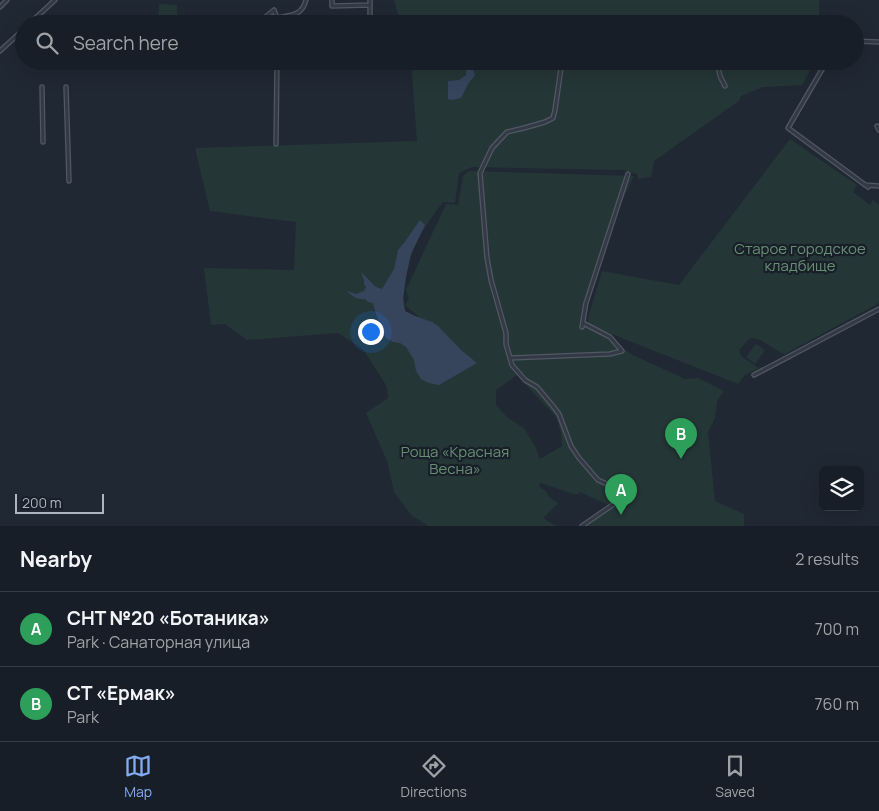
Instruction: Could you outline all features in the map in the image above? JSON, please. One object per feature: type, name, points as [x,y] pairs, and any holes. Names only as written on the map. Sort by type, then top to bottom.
[{"type":"street","points":[[0,7],[7,0]]},
{"type":"street","points":[[39,15],[55,0]]},
{"type":"street","points":[[291,15],[304,8],[306,0]]},
{"type":"street","points":[[332,0],[332,6],[370,5]]},
{"type":"street","points":[[370,0],[370,15]]},
{"type":"street","points":[[268,15],[274,10],[276,15]]},
{"type":"street","points":[[0,51],[15,37]]},
{"type":"street","points":[[864,41],[879,42]]},
{"type":"street","points":[[276,144],[277,70]]},
{"type":"street","points":[[561,70],[553,118],[507,132],[492,148],[480,173],[487,258],[512,365],[525,380],[536,387],[559,414],[571,446],[579,458],[598,480],[618,489],[624,497],[582,526]]},
{"type":"street","points":[[718,70],[725,86]]},
{"type":"street","points":[[822,70],[788,128],[867,186],[879,186]]},
{"type":"street","points":[[42,87],[43,142]]},
{"type":"street","points":[[66,87],[69,180]]},
{"type":"street","points":[[877,126],[879,130]]},
{"type":"street","points":[[510,358],[610,354],[622,351],[610,337],[582,325],[586,304],[628,174]]},
{"type":"street","points":[[754,375],[879,309]]},
{"type":"green space","points":[[394,0],[819,0],[819,15],[398,15]]},
{"type":"green space","points":[[159,4],[177,5],[177,15],[158,15]]},
{"type":"green space","name":"Роща «Красная Весна»","points":[[412,70],[810,70],[802,85],[763,87],[741,96],[739,101],[654,161],[651,177],[638,179],[637,174],[623,170],[472,167],[459,173],[455,203],[443,202],[423,230],[410,259],[404,287],[405,311],[420,318],[405,305],[409,299],[406,290],[446,204],[458,205],[463,176],[469,171],[634,176],[614,219],[583,311],[589,327],[633,355],[685,379],[698,378],[724,391],[717,401],[715,418],[708,432],[715,501],[744,514],[744,526],[585,526],[611,506],[580,492],[573,494],[541,483],[539,485],[541,488],[558,503],[543,518],[556,526],[429,526],[411,515],[394,492],[387,461],[366,413],[388,398],[387,387],[363,349],[338,333],[247,340],[225,324],[211,325],[204,268],[294,270],[296,222],[210,211],[195,148],[417,141]],"holes":[[[517,375],[556,417],[561,433],[562,446],[540,459],[535,446],[524,428],[508,418],[496,405],[496,390]]]},
{"type":"green space","name":"Старое городское кладбище","points":[[790,139],[857,185],[853,192],[870,205],[873,200],[879,205],[879,303],[785,354],[759,340],[750,338],[739,350],[741,356],[759,368],[745,375],[738,384],[589,325],[588,318],[602,271],[679,285]]},
{"type":"green space","points":[[756,344],[765,350],[755,364],[746,357]]},
{"type":"water","points":[[466,70],[473,70],[475,75],[461,98],[448,99],[448,81],[459,80],[466,75]]},
{"type":"water","points":[[420,220],[425,225],[411,254],[403,299],[405,311],[438,326],[461,350],[477,363],[439,385],[421,379],[416,371],[414,360],[406,347],[386,338],[373,303],[355,297],[347,291],[356,294],[364,291],[366,287],[361,272],[376,287],[382,289],[394,269],[398,250]]},
{"type":"place","name":"СТ «Ермак»","points":[[681,459]]},
{"type":"place","name":"СНТ №20 «Ботаника»","points":[[621,515]]}]
